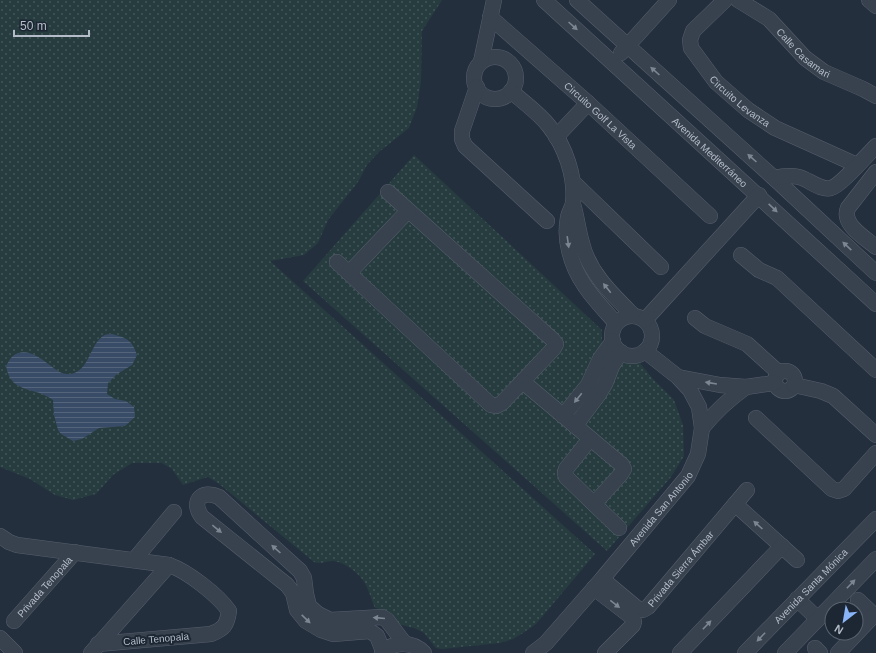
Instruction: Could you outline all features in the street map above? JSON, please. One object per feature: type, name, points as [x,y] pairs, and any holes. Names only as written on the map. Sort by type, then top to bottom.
[{"type":"street","points":[[481,62],[487,58],[494,57],[507,61],[512,65],[515,72],[515,85],[506,96],[493,99],[481,93],[474,81],[474,74],[481,62],[494,0]]},
{"type":"street","name":"Avenida Mediterráneo","points":[[544,0],[759,195],[876,304]]},
{"type":"street","points":[[577,0],[774,178],[876,273]]},
{"type":"street","points":[[613,62],[669,0]]},
{"type":"street","name":"Circuito Levanza","points":[[725,0],[693,31],[690,40],[692,48],[716,82],[748,110],[775,128],[857,166]]},
{"type":"street","name":"Calle Casamari","points":[[738,0],[769,20],[806,58],[824,72],[864,89],[876,96]]},
{"type":"street","points":[[869,0],[876,6]]},
{"type":"street","name":"Circuito Golf La Vista","points":[[490,17],[588,103],[710,216]]},
{"type":"street","points":[[477,88],[462,131],[462,139],[465,146],[547,221]]},
{"type":"street","points":[[511,91],[549,126],[565,154],[573,182],[573,204],[578,218],[582,244],[593,269],[607,289],[640,318],[649,325],[652,336],[651,342],[645,351],[636,355],[626,354],[617,347],[612,335],[616,323],[624,317],[640,318],[759,195]]},
{"type":"street","points":[[556,137],[588,103]]},
{"type":"street","points":[[774,178],[786,175],[800,177],[824,188],[833,188],[876,146]]},
{"type":"street","points":[[874,180],[853,201],[846,213],[847,218],[853,228],[876,248]]},
{"type":"street","points":[[573,182],[661,267]]},
{"type":"street","points":[[337,262],[491,405],[496,406],[502,403],[554,348],[556,344],[553,340],[388,192]]},
{"type":"street","points":[[573,204],[568,216],[566,233],[569,251],[576,272],[593,297],[616,323]]},
{"type":"street","points":[[349,273],[408,211]]},
{"type":"street","points":[[741,255],[759,270],[777,278],[876,370]]},
{"type":"street","points":[[695,318],[705,326],[747,344],[776,378]]},
{"type":"street","points":[[575,426],[599,394],[600,359],[617,347]]},
{"type":"street","name":"Avenida San Antonio","points":[[533,653],[546,643],[688,476],[698,454],[702,428],[699,407],[690,390],[678,378],[645,351]]},
{"type":"street","points":[[702,428],[712,415],[728,400],[746,387],[776,378],[786,370],[790,371],[795,377],[794,385],[821,391],[833,396],[876,435]]},
{"type":"street","points":[[678,378],[746,387]]},
{"type":"street","points":[[563,416],[577,400],[599,380]]},
{"type":"street","points":[[522,382],[622,464],[624,469],[594,504]]},
{"type":"street","points":[[756,418],[832,490],[838,491],[844,489],[876,452]]},
{"type":"street","points":[[590,439],[566,469],[566,477],[619,528]]},
{"type":"street","name":"Privada Sierra Ámbar","points":[[598,583],[638,609],[643,610],[648,607],[747,490]]},
{"type":"street","points":[[405,644],[387,620],[382,617],[355,625],[333,634],[321,630],[306,621],[297,610],[293,593],[281,581],[202,517],[196,505],[199,499],[203,495],[211,494],[218,497],[295,566],[304,578],[306,594],[310,606],[318,614],[330,620],[355,625],[370,631],[377,636],[383,652],[398,644],[405,644],[414,646],[424,653]]},
{"type":"street","points":[[735,504],[797,560]]},
{"type":"street","points":[[134,560],[174,512]]},
{"type":"street","name":"Avenida Santa Mónica","points":[[745,653],[876,519]]},
{"type":"street","name":"Calle Tenopala","points":[[0,536],[9,542],[18,545],[169,565],[180,569],[223,602],[229,611],[227,622],[220,630],[211,634],[94,648]]},
{"type":"street","points":[[680,653],[782,546]]},
{"type":"street","name":"Privada Tenopala","points":[[14,621],[74,552]]},
{"type":"street","points":[[785,653],[876,559]]},
{"type":"street","name":"Calle Tenopala","points":[[94,648],[169,565]]},
{"type":"street","points":[[281,581],[295,566]]},
{"type":"street","points":[[598,583],[633,618],[634,622],[633,625],[606,653]]},
{"type":"street","points":[[797,599],[818,618]]},
{"type":"street","points":[[838,653],[875,616],[858,600]]},
{"type":"street","points":[[0,638],[15,653]]},
{"type":"green space","points":[[0,0],[442,0],[422,31],[421,81],[417,107],[409,128],[379,152],[367,165],[358,182],[328,220],[318,243],[304,255],[270,261],[595,554],[536,624],[513,639],[500,643],[442,649],[436,648],[424,633],[414,628],[398,624],[392,614],[385,610],[375,608],[364,582],[353,570],[336,561],[314,562],[218,483],[208,477],[183,485],[172,469],[162,463],[132,463],[113,475],[96,494],[73,500],[55,495],[30,479],[0,467]]},
{"type":"green space","points":[[414,155],[602,330],[602,341],[614,356],[624,362],[640,363],[653,379],[674,400],[683,425],[684,456],[671,477],[607,551],[303,281]]},
{"type":"water","points":[[112,334],[128,340],[133,346],[137,355],[132,365],[117,374],[108,383],[107,394],[115,399],[126,401],[134,407],[135,417],[125,426],[99,428],[82,439],[73,441],[61,434],[58,430],[54,415],[53,400],[39,393],[18,386],[13,382],[6,366],[13,356],[23,352],[33,354],[60,372],[65,374],[74,373],[80,370],[84,365],[98,340],[104,335]]}]
